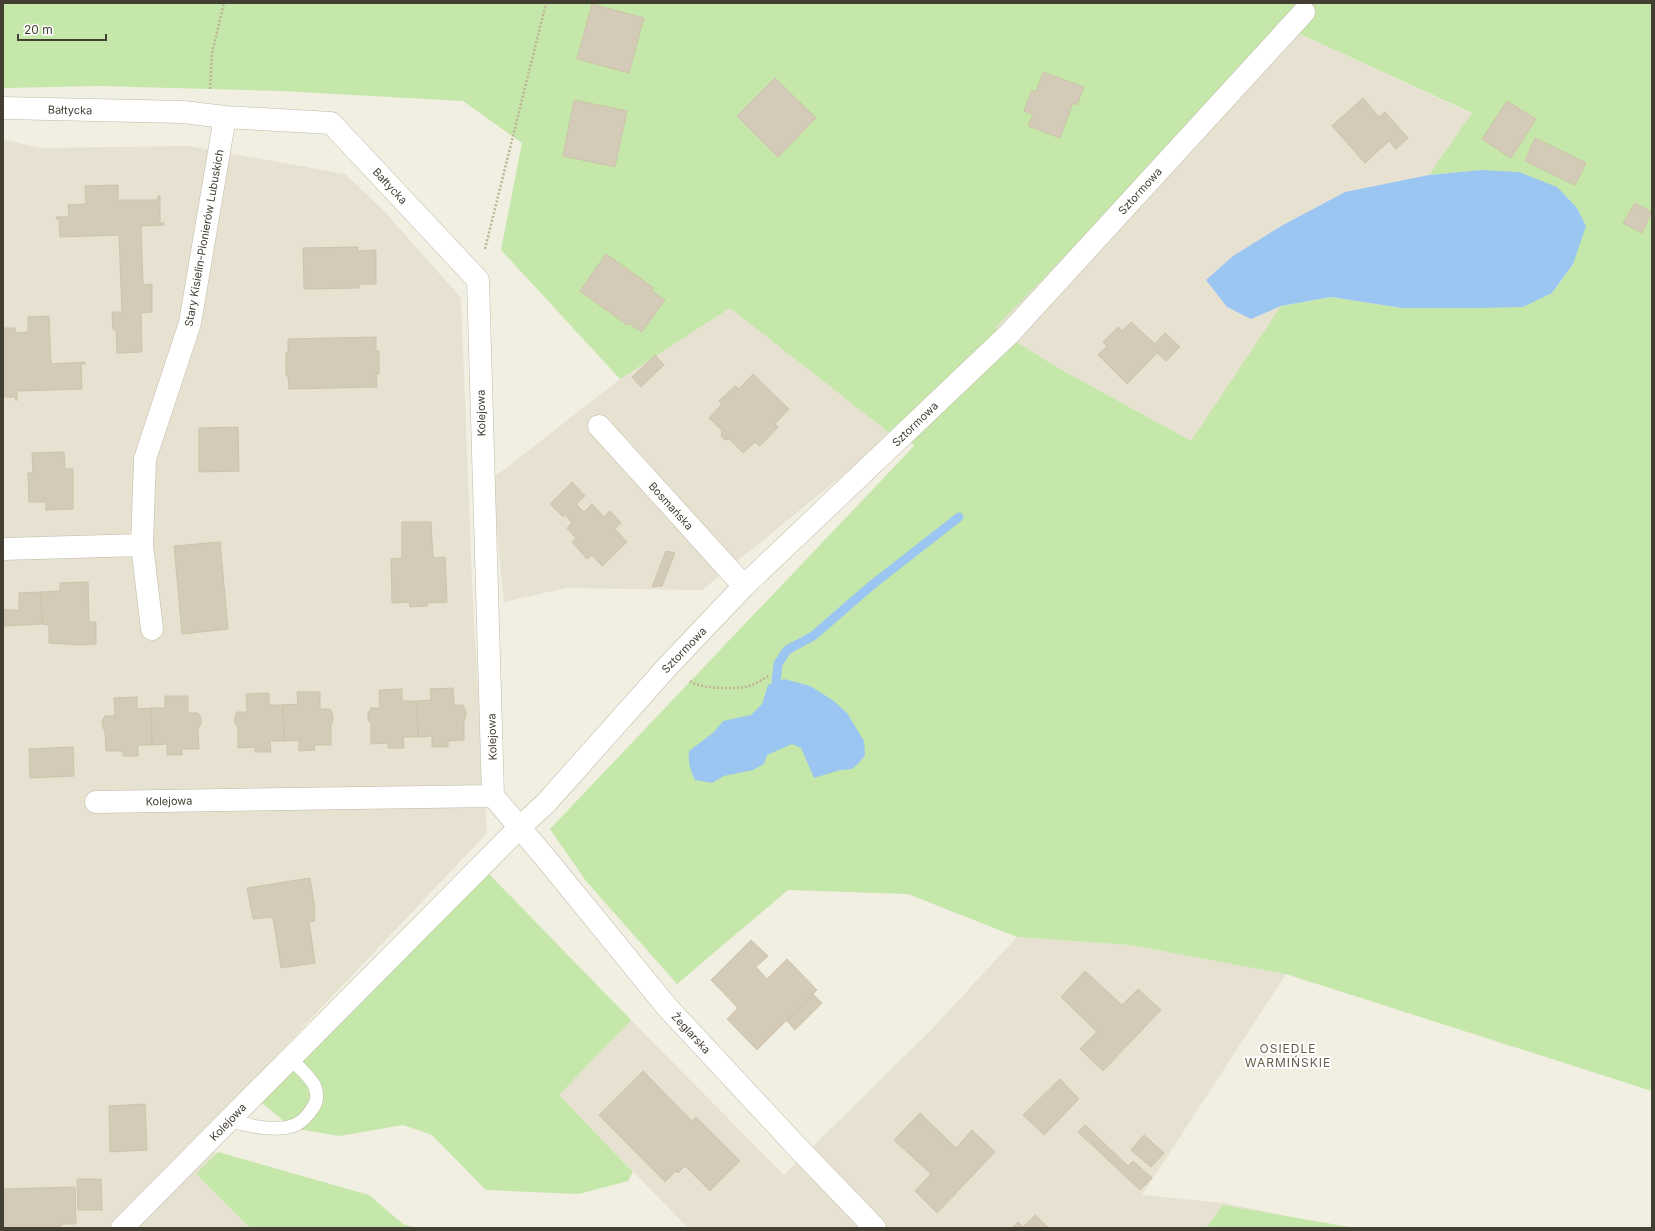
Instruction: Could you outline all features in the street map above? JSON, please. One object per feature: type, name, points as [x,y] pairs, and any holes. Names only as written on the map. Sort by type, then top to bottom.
[{"type":"street","name":"Sztormowa","points":[[519,828],[546,803],[668,666],[744,586],[1009,334],[1304,12]]},
{"type":"street","name":"Bałtycka","points":[[3,108],[182,112],[217,116],[331,123],[478,280]]},
{"type":"street","name":"Stary Kisielin-Pionierów Lubuskich","points":[[152,629],[142,545],[145,459],[190,323],[217,116]]},
{"type":"street","name":"Kolejowa","points":[[96,802],[493,796],[478,280]]},
{"type":"street","name":"Bosmańska","points":[[599,426],[744,586]]},
{"type":"street","points":[[3,548],[142,545]]},
{"type":"street","name":"Żeglarska","points":[[493,796],[667,1007],[875,1228]]},
{"type":"street","name":"Kolejowa","points":[[122,1228],[519,828]]},
{"type":"lane","points":[[230,1120],[247,1126],[285,1128],[296,1124],[305,1118],[313,1107],[317,1098],[316,1090],[314,1084],[305,1072],[290,1058]]},
{"type":"path","points":[[217,116],[212,53],[224,3]]},
{"type":"path","points":[[478,280],[546,3]]},
{"type":"path","points":[[668,666],[695,685],[746,687],[770,675]]},
{"type":"shaded area","points":[[1287,28],[1472,114],[1429,175],[1345,192],[1283,225],[1233,256],[1206,280],[1227,307],[1251,319],[1281,306],[1191,441],[1053,365],[994,328]]},
{"type":"shaded area","points":[[3,140],[42,148],[187,146],[345,174],[384,211],[461,298],[473,607],[487,833],[199,1137],[289,1228],[3,1228]]},
{"type":"shaded area","points":[[730,308],[892,435],[702,590],[566,588],[504,602],[492,479],[620,379]]},
{"type":"shaded area","points":[[1017,937],[1130,945],[1286,974],[1142,1195],[1223,1203],[1306,1220],[1302,1228],[688,1228],[559,1095],[631,1020],[784,1175],[931,1030]]},
{"type":"green space","points":[[3,3],[1652,3],[1652,1091],[1286,974],[1130,945],[1017,937],[908,894],[788,890],[677,984],[586,881],[550,829],[915,445],[892,435],[730,308],[620,379],[501,250],[522,143],[463,101],[281,91],[99,86],[3,88]],"holes":[[[1287,28],[1472,113],[1429,175],[1481,170],[1573,264],[1552,293],[1523,306],[1402,308],[1331,297],[1281,306],[1191,441],[1053,365],[995,328]]]},
{"type":"green space","points":[[486,871],[631,1020],[559,1095],[633,1172],[628,1181],[579,1194],[486,1190],[432,1135],[403,1125],[339,1136],[292,1128],[255,1097]]},
{"type":"green space","points":[[218,1152],[369,1195],[403,1224],[415,1228],[250,1228],[196,1174]]},
{"type":"green space","points":[[1223,1205],[1355,1228],[1206,1228]]},
{"type":"water","points":[[1481,170],[1519,172],[1557,187],[1577,208],[1586,226],[1573,264],[1552,293],[1523,307],[1402,308],[1331,297],[1281,306],[1251,319],[1227,307],[1206,280],[1233,256],[1283,225],[1345,192],[1429,175]]},
{"type":"water","points":[[784,679],[810,686],[834,701],[847,713],[864,741],[865,755],[859,763],[852,769],[840,770],[814,778],[801,748],[792,744],[767,755],[764,764],[753,770],[724,776],[712,783],[695,780],[690,766],[689,751],[714,732],[723,721],[751,715],[762,704],[768,685]]},
{"type":"building","points":[[592,4],[644,18],[629,73],[577,59]]},
{"type":"building","points":[[1043,72],[1084,87],[1077,105],[1073,103],[1060,138],[1028,126],[1033,115],[1024,111],[1032,90],[1036,92]]},
{"type":"building","points":[[775,78],[816,118],[778,157],[737,116]]},
{"type":"building","points":[[1363,98],[1379,117],[1385,112],[1408,138],[1396,149],[1389,141],[1365,163],[1332,126]]},
{"type":"building","points":[[574,100],[627,111],[615,167],[563,156]]},
{"type":"building","points":[[1507,101],[1536,119],[1511,158],[1482,139]]},
{"type":"building","points":[[1535,138],[1586,163],[1575,185],[1525,161]]},
{"type":"building","points":[[118,185],[118,200],[158,200],[158,196],[160,196],[160,223],[164,223],[164,225],[141,226],[143,285],[152,284],[152,312],[141,313],[142,352],[117,353],[116,329],[113,330],[112,312],[122,312],[119,235],[60,237],[59,219],[56,219],[56,217],[69,217],[68,205],[86,204],[85,186]]},
{"type":"building","points":[[1635,203],[1652,212],[1642,233],[1623,223]]},
{"type":"building","points":[[358,247],[358,251],[376,250],[376,284],[359,284],[359,288],[304,289],[303,248]]},
{"type":"building","points":[[606,254],[654,288],[652,291],[665,300],[642,332],[628,323],[627,325],[580,291]]},
{"type":"building","points":[[49,316],[51,364],[85,362],[85,364],[81,364],[82,389],[17,391],[16,401],[15,397],[3,397],[3,328],[15,328],[15,333],[28,332],[28,317]]},
{"type":"building","points":[[1131,322],[1155,344],[1165,333],[1180,347],[1166,361],[1157,353],[1127,384],[1098,355],[1107,346],[1103,342],[1118,327],[1122,331]]},
{"type":"building","points":[[376,337],[376,351],[379,351],[379,374],[376,374],[377,387],[289,389],[288,376],[286,376],[286,353],[288,352],[288,339]]},
{"type":"building","points":[[655,355],[664,365],[641,387],[632,377]]},
{"type":"building","points":[[753,374],[789,409],[775,424],[778,427],[760,446],[755,442],[743,453],[729,439],[725,440],[721,436],[722,431],[709,418],[722,404],[719,401],[735,386],[739,389]]},
{"type":"building","points":[[238,427],[239,471],[199,472],[199,428]]},
{"type":"building","points":[[64,452],[65,469],[73,469],[73,509],[46,510],[46,502],[29,502],[28,473],[33,473],[32,453]]},
{"type":"building","points":[[572,482],[585,496],[576,504],[584,512],[592,504],[604,517],[610,511],[621,523],[615,529],[627,542],[602,566],[592,555],[587,559],[572,542],[576,538],[567,528],[572,523],[565,515],[563,517],[550,504]]},
{"type":"building","points":[[402,522],[431,522],[433,558],[445,557],[447,602],[427,603],[427,606],[410,607],[409,602],[392,603],[391,559],[402,558]]},
{"type":"building","points":[[220,542],[228,629],[182,634],[174,546]]},
{"type":"building","points":[[666,551],[675,553],[662,586],[652,587]]},
{"type":"building","points":[[88,582],[89,622],[96,622],[96,644],[80,645],[49,643],[49,625],[42,624],[41,592],[60,591],[60,583]]},
{"type":"building","points":[[41,592],[42,624],[3,626],[3,610],[19,610],[19,593]]},
{"type":"building","points":[[453,688],[454,705],[463,705],[466,711],[464,721],[464,740],[448,741],[448,747],[432,747],[432,736],[418,737],[417,701],[431,700],[430,689]]},
{"type":"building","points":[[402,689],[402,701],[417,701],[418,737],[403,737],[404,748],[388,748],[388,743],[371,744],[371,724],[368,719],[368,713],[371,708],[380,708],[379,690]]},
{"type":"building","points":[[297,692],[320,692],[320,709],[330,709],[333,715],[331,725],[331,745],[314,745],[315,750],[299,751],[299,740],[284,741],[283,705],[298,704]]},
{"type":"building","points":[[269,693],[269,705],[283,705],[284,741],[270,741],[271,752],[255,752],[255,747],[238,748],[238,728],[235,723],[235,717],[237,712],[247,712],[246,694]]},
{"type":"building","points":[[165,696],[188,696],[188,713],[198,713],[201,718],[201,724],[198,729],[199,749],[182,749],[182,755],[167,755],[167,744],[152,745],[151,708],[165,708]]},
{"type":"building","points":[[137,697],[137,709],[151,708],[152,745],[138,745],[138,756],[123,756],[123,751],[106,751],[105,732],[102,721],[105,716],[115,716],[114,698]]},
{"type":"building","points":[[73,747],[74,776],[30,778],[29,749]]},
{"type":"building","points":[[310,878],[315,909],[315,921],[309,922],[315,963],[281,968],[273,917],[253,919],[247,888]]},
{"type":"building","points":[[751,940],[768,956],[756,967],[767,979],[787,959],[817,990],[757,1050],[727,1019],[738,1008],[711,980]]},
{"type":"building","points":[[1085,971],[1122,1005],[1138,989],[1161,1010],[1103,1071],[1080,1049],[1097,1032],[1061,997]]},
{"type":"building","points":[[813,994],[822,1003],[795,1030],[787,1021]]},
{"type":"building","points":[[643,1071],[692,1121],[696,1117],[740,1161],[710,1191],[685,1166],[678,1173],[676,1171],[665,1182],[599,1115]]},
{"type":"building","points":[[1060,1079],[1079,1099],[1044,1135],[1023,1115]]},
{"type":"building","points":[[145,1104],[147,1150],[110,1152],[109,1106]]},
{"type":"building","points":[[920,1113],[956,1148],[972,1130],[995,1152],[937,1213],[915,1191],[931,1174],[894,1140]]},
{"type":"building","points":[[1085,1125],[1128,1166],[1133,1161],[1152,1178],[1140,1190],[1078,1132]]},
{"type":"building","points":[[1144,1135],[1164,1153],[1151,1167],[1131,1150]]},
{"type":"building","points":[[77,1179],[101,1179],[102,1210],[78,1210]]},
{"type":"building","points":[[75,1187],[76,1224],[61,1224],[61,1228],[3,1228],[3,1189]]},
{"type":"building","points":[[1035,1215],[1049,1228],[1012,1228],[1018,1222],[1023,1227]]},
{"type":"waterway","points":[[776,682],[778,664],[787,650],[813,636],[872,585],[959,517]]},
{"type":"district","name":"OSIEDLE WARMIŃSKIE","points":[[1288,1055]]}]
